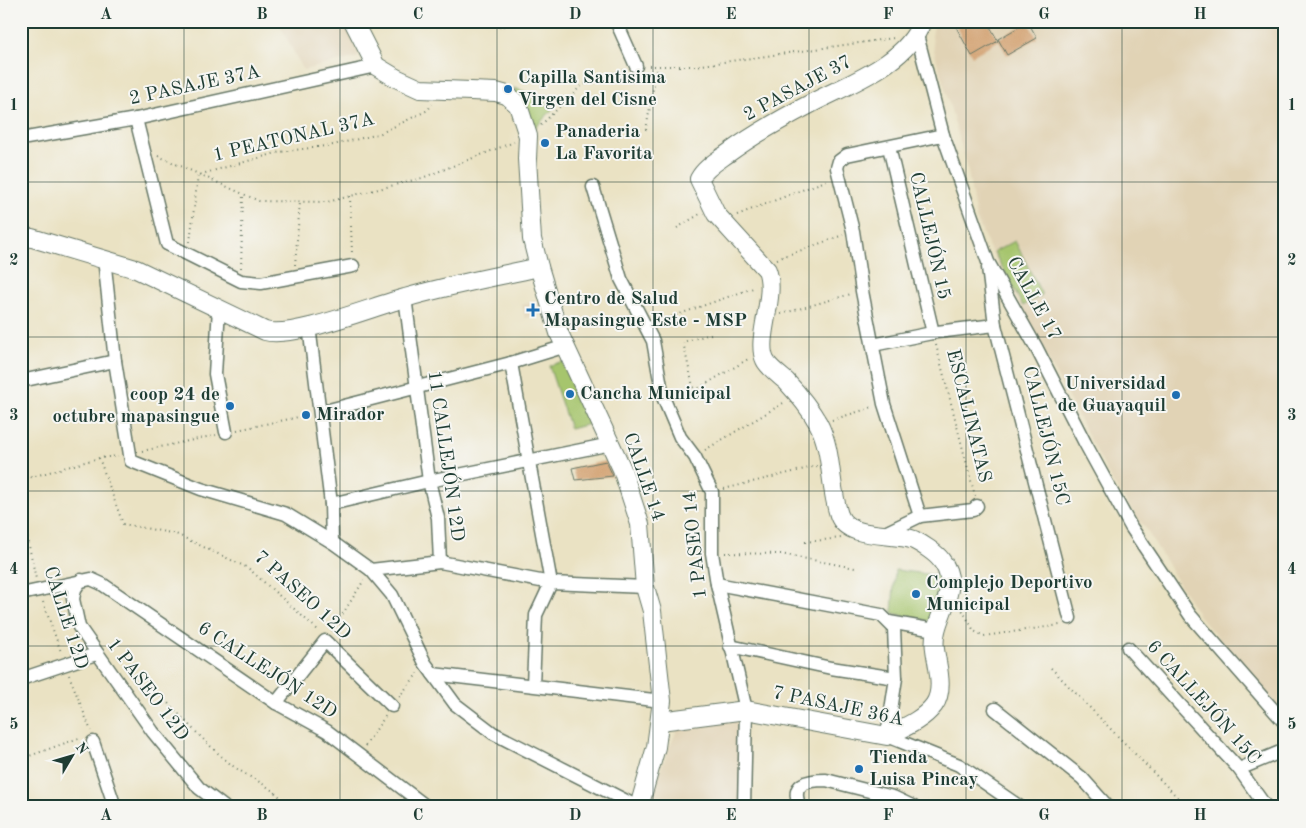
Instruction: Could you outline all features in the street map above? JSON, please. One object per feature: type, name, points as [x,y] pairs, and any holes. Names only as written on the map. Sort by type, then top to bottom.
[{"type":"street","points":[[353,21],[376,66]]},
{"type":"street","points":[[616,21],[636,66]]},
{"type":"street","name":"CALLE 17","points":[[919,28],[944,135],[988,262],[1036,347],[1131,527],[1190,615],[1285,722]]},
{"type":"street","name":"2 PASAJE 37","points":[[717,214],[699,179],[703,172],[738,146],[810,104],[878,70],[919,28]]},
{"type":"street","name":"CALLE 14","points":[[376,66],[420,89],[496,92],[507,95],[518,105],[528,136],[527,159],[532,239],[539,267],[559,334],[611,444],[640,524],[645,587],[652,611],[662,701],[656,747],[639,807]]},
{"type":"street","name":"2 PASAJE 37A","points":[[21,139],[136,119],[376,66]]},
{"type":"street","points":[[136,119],[167,244],[241,280],[261,283],[353,266]]},
{"type":"street","points":[[920,516],[884,404],[852,231],[838,172],[840,161],[847,155],[944,135]]},
{"type":"street","name":"CALLEJÓN 15","points":[[889,147],[933,333]]},
{"type":"street","name":"1 PASEO 14","points":[[593,187],[621,279],[653,340],[662,397],[680,437],[695,457],[712,492],[712,553],[730,646],[746,710],[744,807]]},
{"type":"street","points":[[717,214],[763,264],[770,282],[763,351],[765,360],[798,394],[818,424],[830,463],[839,515],[843,523],[852,530],[913,540],[933,553],[946,568],[950,592],[935,630],[934,647],[939,678],[939,692],[934,704],[908,726],[888,736]]},
{"type":"street","points":[[21,237],[32,238],[104,258],[136,269],[271,333],[309,326],[406,297],[539,267]]},
{"type":"street","points":[[104,258],[115,361],[131,461],[160,474],[286,514],[332,542],[371,570],[392,595],[425,663],[456,704],[493,733],[639,807]]},
{"type":"street","name":"CALLEJÓN 15C","points":[[988,262],[995,325],[1070,618]]},
{"type":"street","name":"11 CALLEJÓN 12D","points":[[406,297],[429,481],[438,518],[440,562],[551,583],[645,587]]},
{"type":"street","points":[[218,308],[215,374],[226,432]]},
{"type":"street","points":[[873,345],[933,333],[995,325]]},
{"type":"street","points":[[309,326],[332,504],[332,542]]},
{"type":"street","points":[[321,412],[511,363],[566,346]]},
{"type":"street","points":[[21,381],[115,361]]},
{"type":"street","points":[[511,363],[527,461],[551,583],[536,615],[533,685]]},
{"type":"street","points":[[332,504],[429,481],[611,444]]},
{"type":"street","points":[[881,535],[920,516],[973,510],[977,506]]},
{"type":"street","points":[[371,570],[440,562]]},
{"type":"street","name":"6 CALLEJÓN 12D","points":[[81,580],[91,579],[102,584],[276,703],[326,731],[419,805]]},
{"type":"street","points":[[21,594],[81,580]]},
{"type":"street","name":"1 PASEO 12D","points":[[81,580],[75,589],[73,600],[79,627],[96,654],[153,732],[199,788],[224,807]]},
{"type":"street","points":[[717,584],[881,615],[889,622],[894,628],[896,678],[888,736]]},
{"type":"street","points":[[889,622],[935,630]]},
{"type":"street","points":[[276,703],[325,641]]},
{"type":"street","name":"7 PASEO 12D","points":[[325,641],[392,706]]},
{"type":"street","points":[[730,646],[831,668],[896,678]]},
{"type":"street","name":"6 CALLEJÓN 15C","points":[[1128,648],[1239,769],[1266,807]]},
{"type":"street","points":[[21,679],[96,654]]},
{"type":"street","points":[[433,674],[662,701]]},
{"type":"street","points":[[995,709],[1082,778],[1108,807]]},
{"type":"street","name":"7 PASAJE 36A","points":[[660,721],[746,710],[888,736],[959,765],[1020,807]]},
{"type":"street","points":[[90,737],[115,807]]},
{"type":"street","points":[[1239,769],[1285,750]]},
{"type":"street","points":[[800,807],[797,795],[799,786],[805,781],[826,780],[892,797],[914,807]]},
{"type":"path","points":[[499,27],[527,21]]},
{"type":"path","points":[[646,130],[657,66]]},
{"type":"path","name":"1 PEATONAL 37A","points":[[189,255],[198,175],[280,152],[333,145],[379,134],[428,110],[443,91]]},
{"type":"path","points":[[677,228],[838,172]]},
{"type":"path","points":[[241,280],[243,194]]},
{"type":"path","points":[[350,196],[353,266]]},
{"type":"path","points":[[293,277],[300,202]]},
{"type":"path","points":[[763,264],[852,231]]},
{"type":"path","points":[[645,326],[770,282]]},
{"type":"path","points":[[767,318],[862,291]]},
{"type":"path","name":"ESCALINATAS","points":[[933,333],[977,506]]},
{"type":"path","points":[[711,334],[683,342],[694,391],[763,351]]},
{"type":"path","points":[[695,457],[798,394]]},
{"type":"path","points":[[818,424],[884,404]]},
{"type":"path","points":[[21,480],[99,458],[130,454],[321,412]]},
{"type":"path","name":"7 PASEO 12D","points":[[99,458],[123,524],[176,534],[248,568],[319,631],[325,641]]},
{"type":"path","points":[[712,492],[830,463]]},
{"type":"path","name":"CALLE 12D","points":[[21,508],[39,590],[90,737]]},
{"type":"path","points":[[712,553],[781,554],[855,568]]},
{"type":"path","points":[[325,641],[371,570]]},
{"type":"path","points":[[950,592],[961,606],[974,631],[984,636],[1064,624],[1070,618]]},
{"type":"path","points":[[1051,668],[1187,807]]},
{"type":"path","points":[[147,682],[234,766],[266,784],[289,807]]},
{"type":"path","points":[[21,759],[90,737]]},
{"type":"shaded area","points":[[278,21],[345,21],[359,57],[303,70]]},
{"type":"shaded area","name":"Universidad de Guayaquil","points":[[935,21],[1285,21],[1285,715],[1199,616],[1146,529],[1114,485],[989,247],[976,218],[967,166],[934,50],[932,36]]},
{"type":"shaded area","name":"Centro de Salud Mapasingue Este - MSP","points":[[540,300],[544,314],[525,318],[522,305]]},
{"type":"shaded area","points":[[739,714],[742,807],[645,807],[679,725]]},
{"type":"green space","points":[[514,88],[541,98],[552,110],[535,128],[532,129]]},
{"type":"green space","points":[[1015,241],[1042,295],[1023,306],[994,252]]},
{"type":"green space","name":"Cancha Municipal","points":[[566,360],[593,423],[570,429],[549,366]]},
{"type":"green space","name":"Complejo Deportivo Municipal","points":[[895,570],[943,576],[933,622],[892,613]]},
{"type":"building","points":[[966,21],[987,21],[998,41],[972,56],[956,27]]},
{"type":"building","points":[[1028,22],[1037,38],[1007,55],[998,39]]},
{"type":"building","points":[[606,461],[613,476],[575,480],[572,468]]},
{"type":"place","name":"Capilla Santisima Virgen del Cisne","points":[[508,89]]},
{"type":"place","name":"Panaderia La Favorita","points":[[545,143]]},
{"type":"place","name":"Centro de Salud Mapasingue Este - MSP","points":[[533,310]]},
{"type":"place","name":"Cancha Municipal","points":[[570,394]]},
{"type":"place","name":"Universidad de Guayaquil","points":[[1176,395]]},
{"type":"place","name":"coop 24 de octubre mapasingue","points":[[230,406]]},
{"type":"place","name":"Mirador","points":[[306,415]]},
{"type":"place","name":"Complejo Deportivo Municipal","points":[[916,594]]},
{"type":"place","name":"Tienda Luisa Pincay","points":[[859,769]]}]
